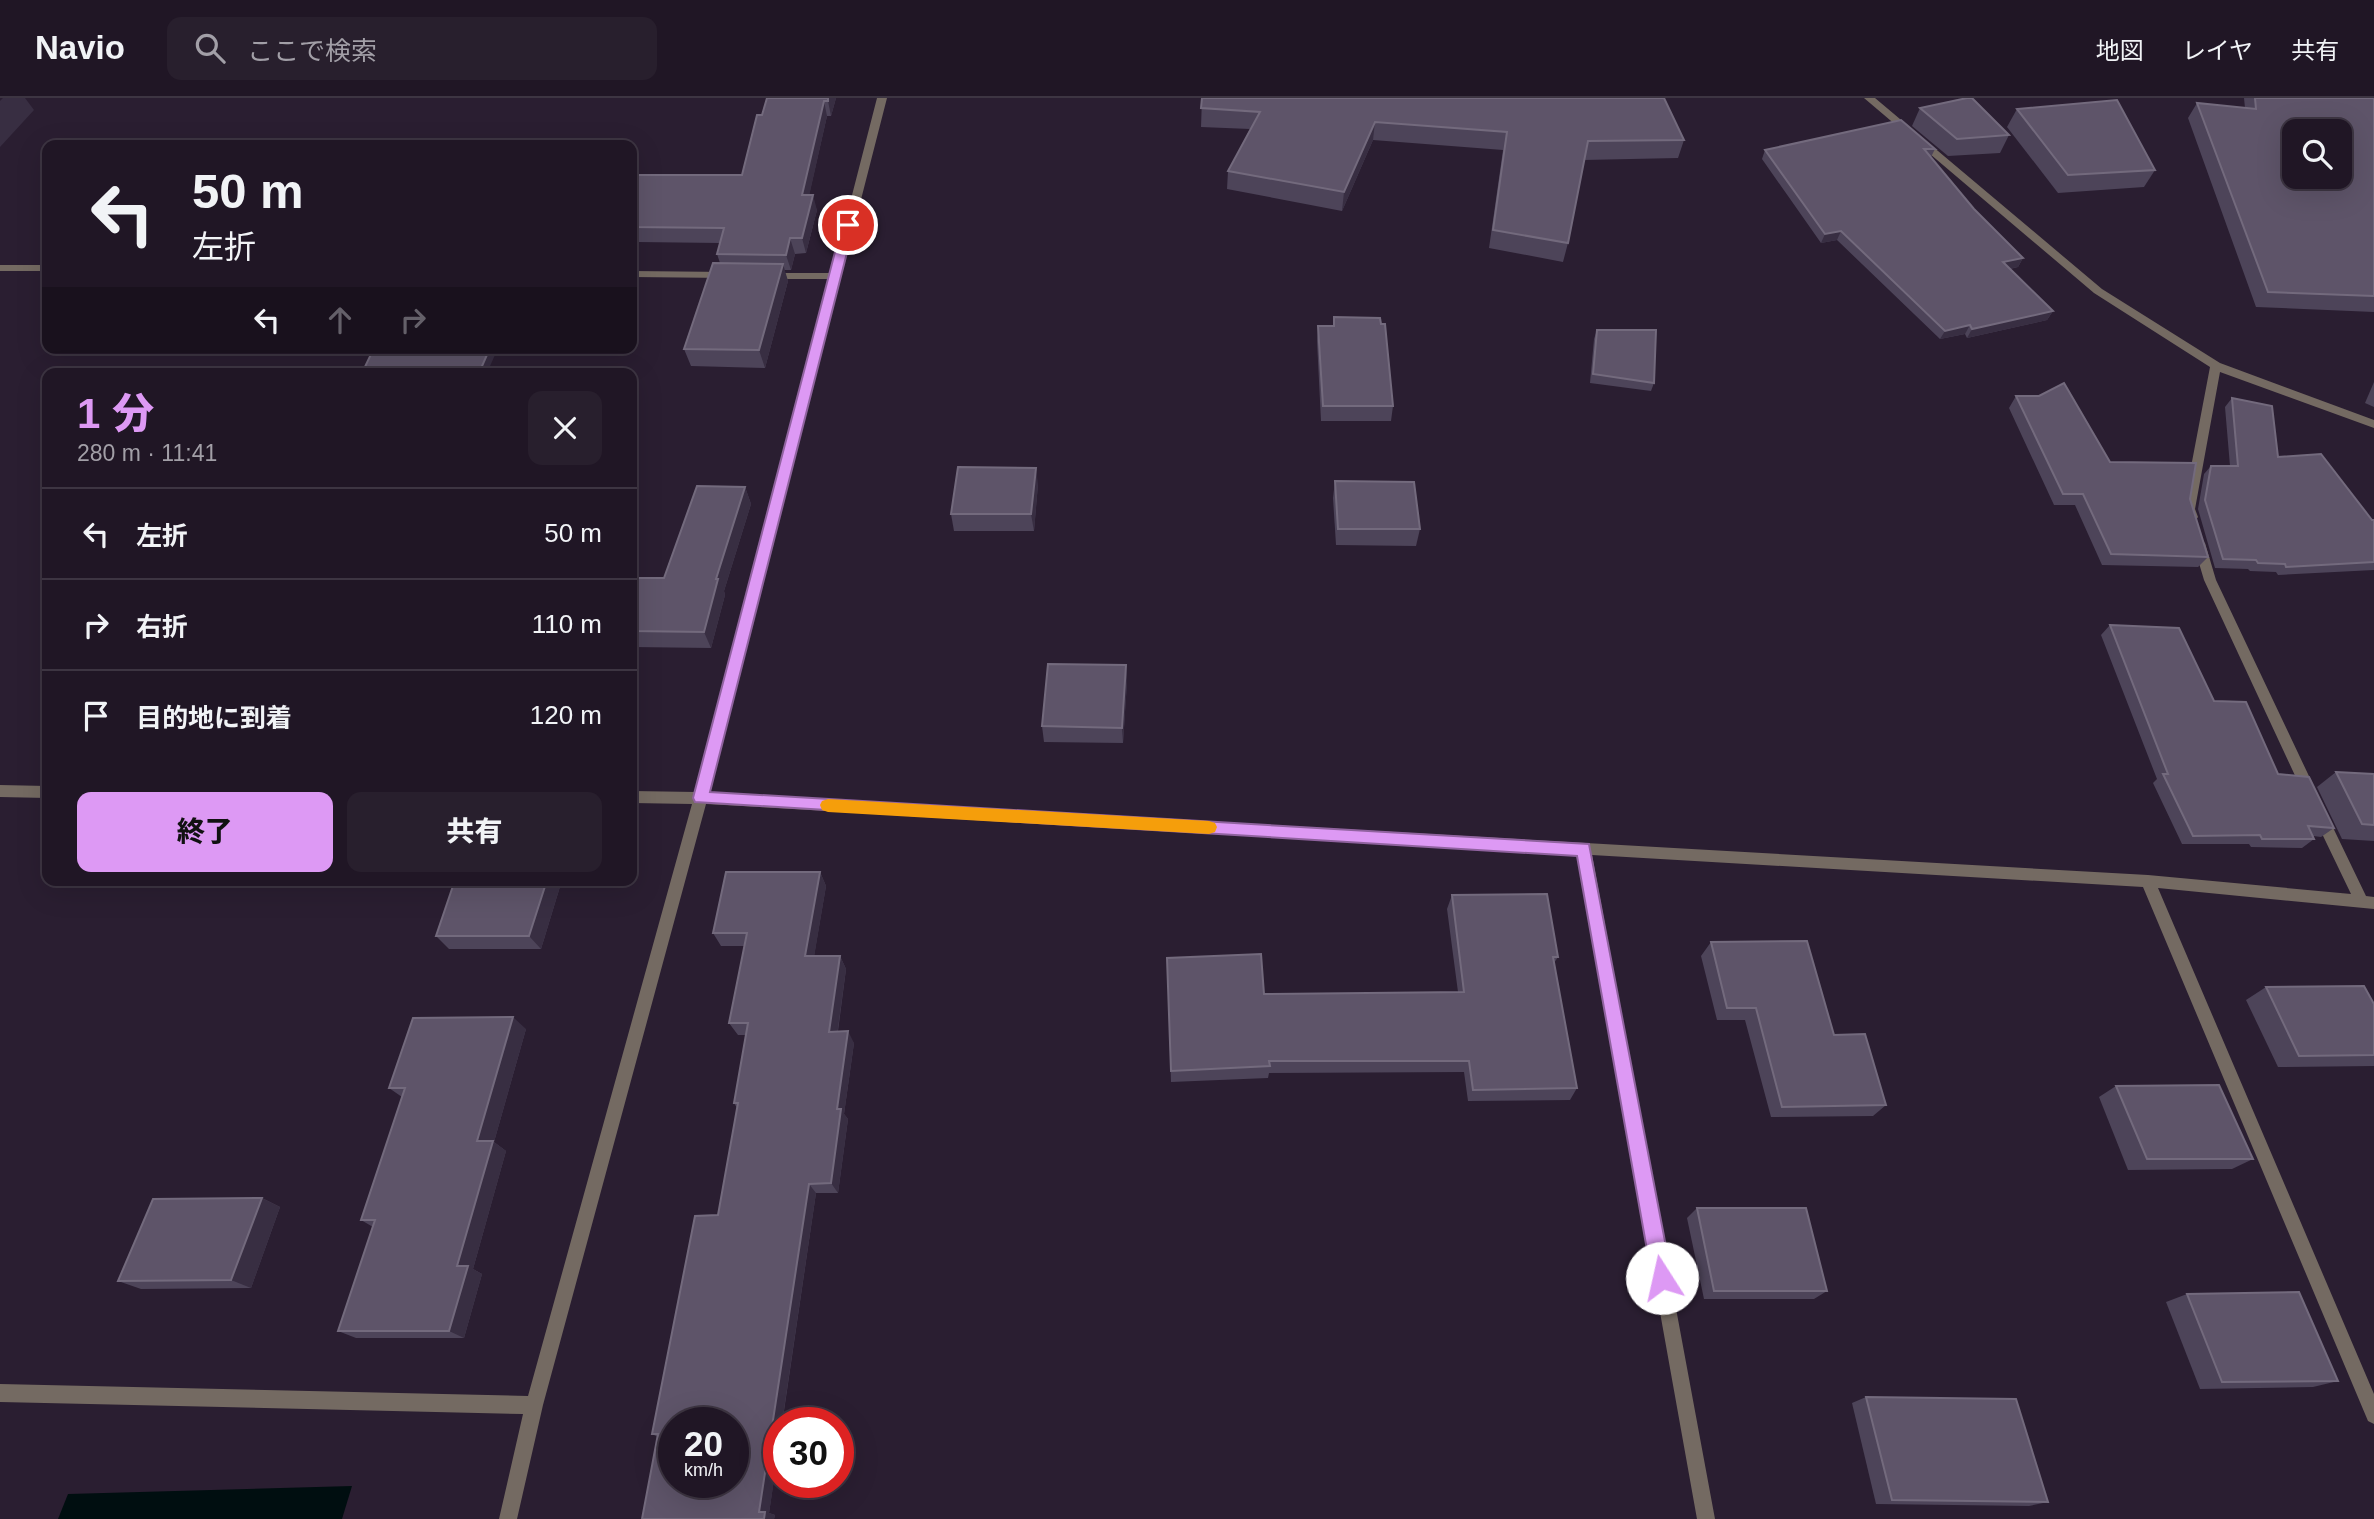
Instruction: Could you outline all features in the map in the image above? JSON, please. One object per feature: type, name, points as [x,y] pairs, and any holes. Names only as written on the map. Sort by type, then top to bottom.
[{"type":"street","points":[[508,1519],[534,1405],[701,798],[882,98]]},
{"type":"street","points":[[1869,98],[2098,291],[2216,366],[2374,424]]},
{"type":"street","points":[[0,268],[42,268]]},
{"type":"street","points":[[637,274],[740,275]]},
{"type":"street","points":[[753,276],[834,276]]},
{"type":"street","points":[[2216,366],[2189,509],[2210,580],[2368,903]]},
{"type":"street","points":[[0,791],[42,792]]},
{"type":"street","points":[[637,797],[701,798],[2148,881],[2368,903]]},
{"type":"street","points":[[1584,849],[1706,1519]]},
{"type":"street","points":[[2148,881],[2374,1415]]},
{"type":"street","points":[[0,1393],[534,1405]]},
{"type":"shaded area","points":[[352,1486],[342,1519],[58,1519],[68,1494]]},
{"type":"building","points":[[767,98],[828,98],[828,101],[824,101],[802,195],[813,195],[802,238],[790,238],[786,255],[717,254],[724,228],[637,227],[637,175],[742,175],[757,115],[762,115]]},
{"type":"building","points":[[1202,98],[1664,98],[1684,140],[1588,141],[1568,243],[1493,230],[1507,132],[1375,122],[1344,192],[1228,171],[1260,112],[1201,108]]},
{"type":"building","points":[[1972,98],[2009,135],[1957,139],[1920,108]]},
{"type":"building","points":[[2255,98],[2374,98],[2374,296],[2268,292],[2197,103],[2256,109]]},
{"type":"building","points":[[2117,100],[2155,170],[2068,175],[2017,109]]},
{"type":"building","points":[[1901,120],[1935,149],[1924,149],[1974,209],[2023,258],[2003,262],[2053,311],[1972,329],[1970,325],[1945,331],[1841,231],[1825,234],[1765,150]]},
{"type":"building","points":[[713,263],[783,264],[759,350],[684,349]]},
{"type":"building","points":[[1334,317],[1380,318],[1381,324],[1385,324],[1393,406],[1323,406],[1318,326],[1334,326]]},
{"type":"building","points":[[1597,330],[1656,330],[1654,383],[1593,374]]},
{"type":"building","points":[[371,354],[487,354],[481,368],[364,368]]},
{"type":"building","points":[[2064,383],[2110,462],[2196,463],[2190,499],[2208,557],[2111,554],[2083,494],[2063,494],[2016,396],[2039,396]]},
{"type":"building","points":[[2232,398],[2272,406],[2278,457],[2321,454],[2374,520],[2374,562],[2286,567],[2285,564],[2258,563],[2256,560],[2223,559],[2205,500],[2211,466],[2238,466]]},
{"type":"building","points":[[958,467],[1036,468],[1031,514],[951,514]]},
{"type":"building","points":[[1335,481],[1414,482],[1420,529],[1338,529]]},
{"type":"building","points":[[697,486],[745,487],[716,579],[704,632],[637,631],[637,578],[664,578]]},
{"type":"building","points":[[2110,625],[2179,628],[2214,701],[2246,702],[2278,774],[2309,777],[2334,828],[2308,826],[2314,839],[2262,839],[2260,835],[2193,836],[2163,774],[2168,774]]},
{"type":"building","points":[[1048,664],[1126,665],[1122,728],[1042,726]]},
{"type":"building","points":[[2336,772],[2374,774],[2374,825],[2362,824]]},
{"type":"building","points":[[726,872],[820,872],[805,956],[840,956],[829,1032],[848,1031],[837,1109],[841,1109],[831,1183],[809,1184],[775,1407],[763,1407],[763,1486],[759,1512],[765,1512],[764,1519],[642,1519],[658,1434],[652,1434],[695,1216],[718,1215],[738,1103],[734,1103],[748,1023],[729,1023],[747,933],[713,933]]},
{"type":"building","points":[[453,886],[545,886],[529,936],[436,936]]},
{"type":"building","points":[[1547,894],[1558,957],[1553,957],[1577,1088],[1473,1090],[1469,1061],[1269,1061],[1270,1066],[1171,1071],[1167,958],[1261,954],[1264,994],[1464,992],[1452,895]]},
{"type":"building","points":[[1807,941],[1834,1035],[1865,1034],[1886,1105],[1782,1107],[1756,1008],[1727,1008],[1711,942]]},
{"type":"building","points":[[2364,986],[2374,1004],[2374,1055],[2299,1056],[2266,987]]},
{"type":"building","points":[[513,1017],[477,1141],[493,1141],[457,1266],[468,1266],[449,1331],[338,1331],[375,1220],[361,1220],[405,1088],[389,1088],[413,1018]]},
{"type":"building","points":[[2219,1085],[2253,1159],[2147,1159],[2116,1086]]},
{"type":"building","points":[[262,1198],[231,1280],[118,1281],[153,1199]]},
{"type":"building","points":[[1697,1208],[1806,1208],[1827,1291],[1714,1291]]},
{"type":"building","points":[[2299,1292],[2338,1381],[2222,1382],[2187,1294]]},
{"type":"building","points":[[1866,1397],[2016,1399],[2048,1502],[1892,1500]]},
{"type":"slow traffic","points":[[828,805],[1209,827]]},
{"type":"route","points":[[848,225],[701,798],[1584,849],[1662,1278]]}]
